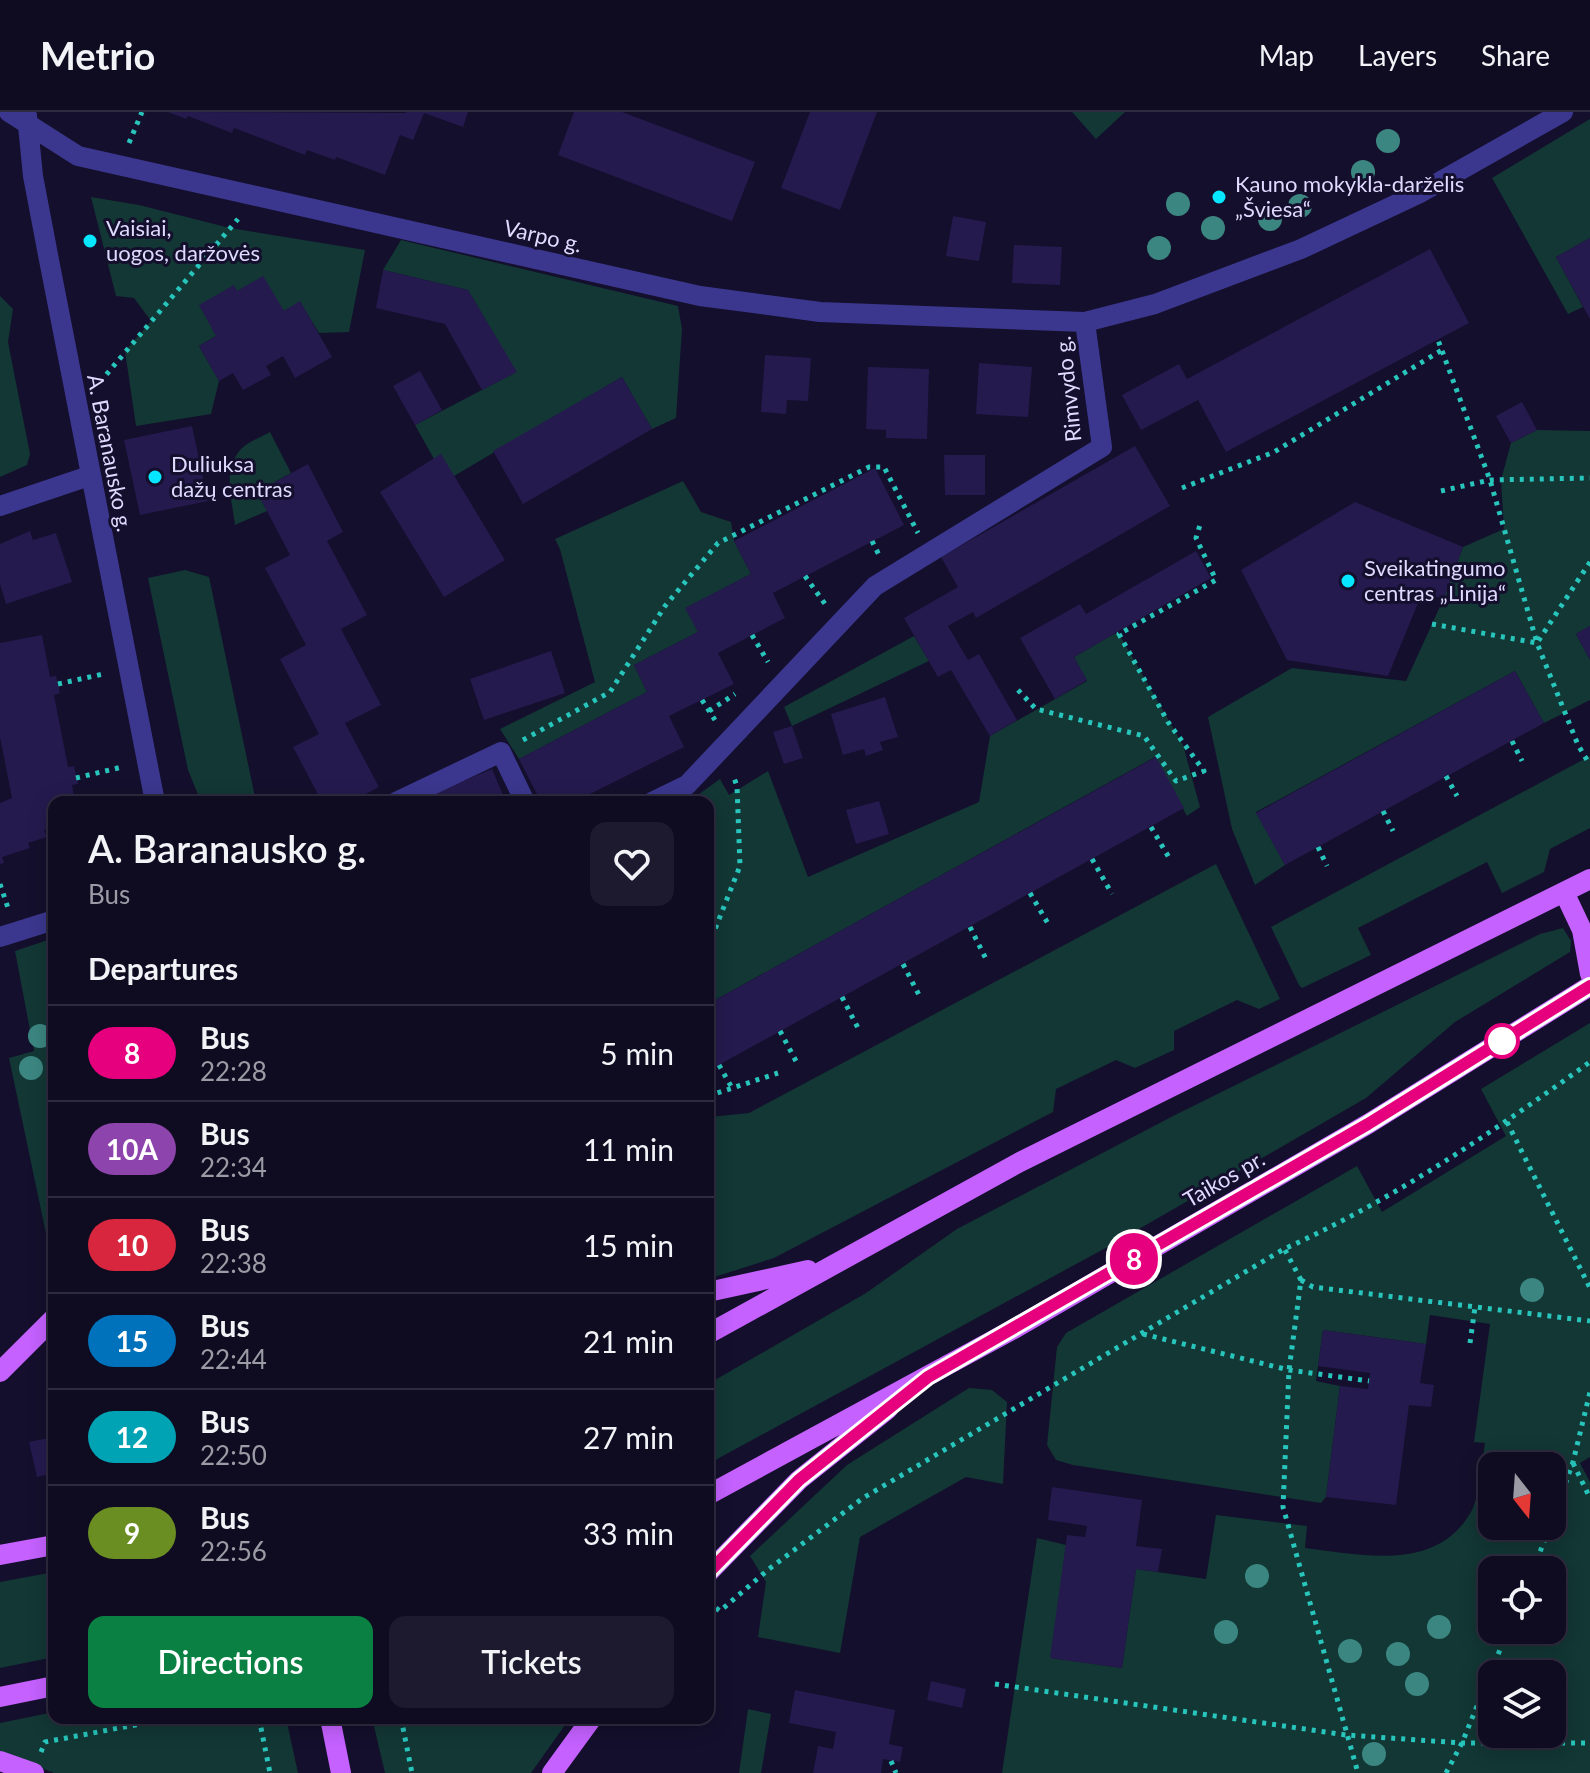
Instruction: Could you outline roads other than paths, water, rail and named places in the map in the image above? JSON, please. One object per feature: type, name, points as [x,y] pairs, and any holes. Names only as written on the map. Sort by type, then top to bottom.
[{"type":"main road","points":[[714,1331],[1020,1162],[1590,879]]},
{"type":"main road","points":[[1564,892],[1582,930],[1590,974]]},
{"type":"main road","name":"Taikos pr.","points":[[714,1492],[928,1377],[1368,1124],[1590,986]]},
{"type":"main road","points":[[714,1291],[832,1264]]},
{"type":"main road","points":[[0,1372],[48,1324]]},
{"type":"main road","points":[[714,1567],[799,1480],[928,1377]]},
{"type":"main road","points":[[0,1555],[48,1546]]},
{"type":"main road","points":[[0,1697],[48,1687]]},
{"type":"main road","points":[[331,1724],[341,1773]]},
{"type":"main road","points":[[552,1773],[588,1724]]},
{"type":"main road","points":[[0,1761],[34,1773]]},
{"type":"street","name":"Varpo g.","points":[[9,112],[27,118],[78,156],[700,296],[820,312],[1085,322]]},
{"type":"street","name":"Rimvydo g.","points":[[664,796],[687,785],[875,586],[1102,447],[1085,322],[1155,304],[1301,249],[1418,194],[1563,112]]},
{"type":"street","name":"A. Baranausko g.","points":[[27,118],[33,176],[89,476],[154,796]]},
{"type":"street","points":[[0,506],[89,476]]},
{"type":"street","points":[[409,796],[501,752],[522,796]]},
{"type":"street","points":[[0,937],[48,922]]},
{"type":"place","name":"Kauno mokykla-darželis „Šviesa“","points":[[1219,197]]},
{"type":"place","name":"Vaisiai, uogos, daržovės","points":[[90,241]]},
{"type":"place","name":"Duliuksa dažų centras","points":[[155,477]]},
{"type":"place","name":"Sveikatingumo centras „Linija“","points":[[1348,581]]}]
